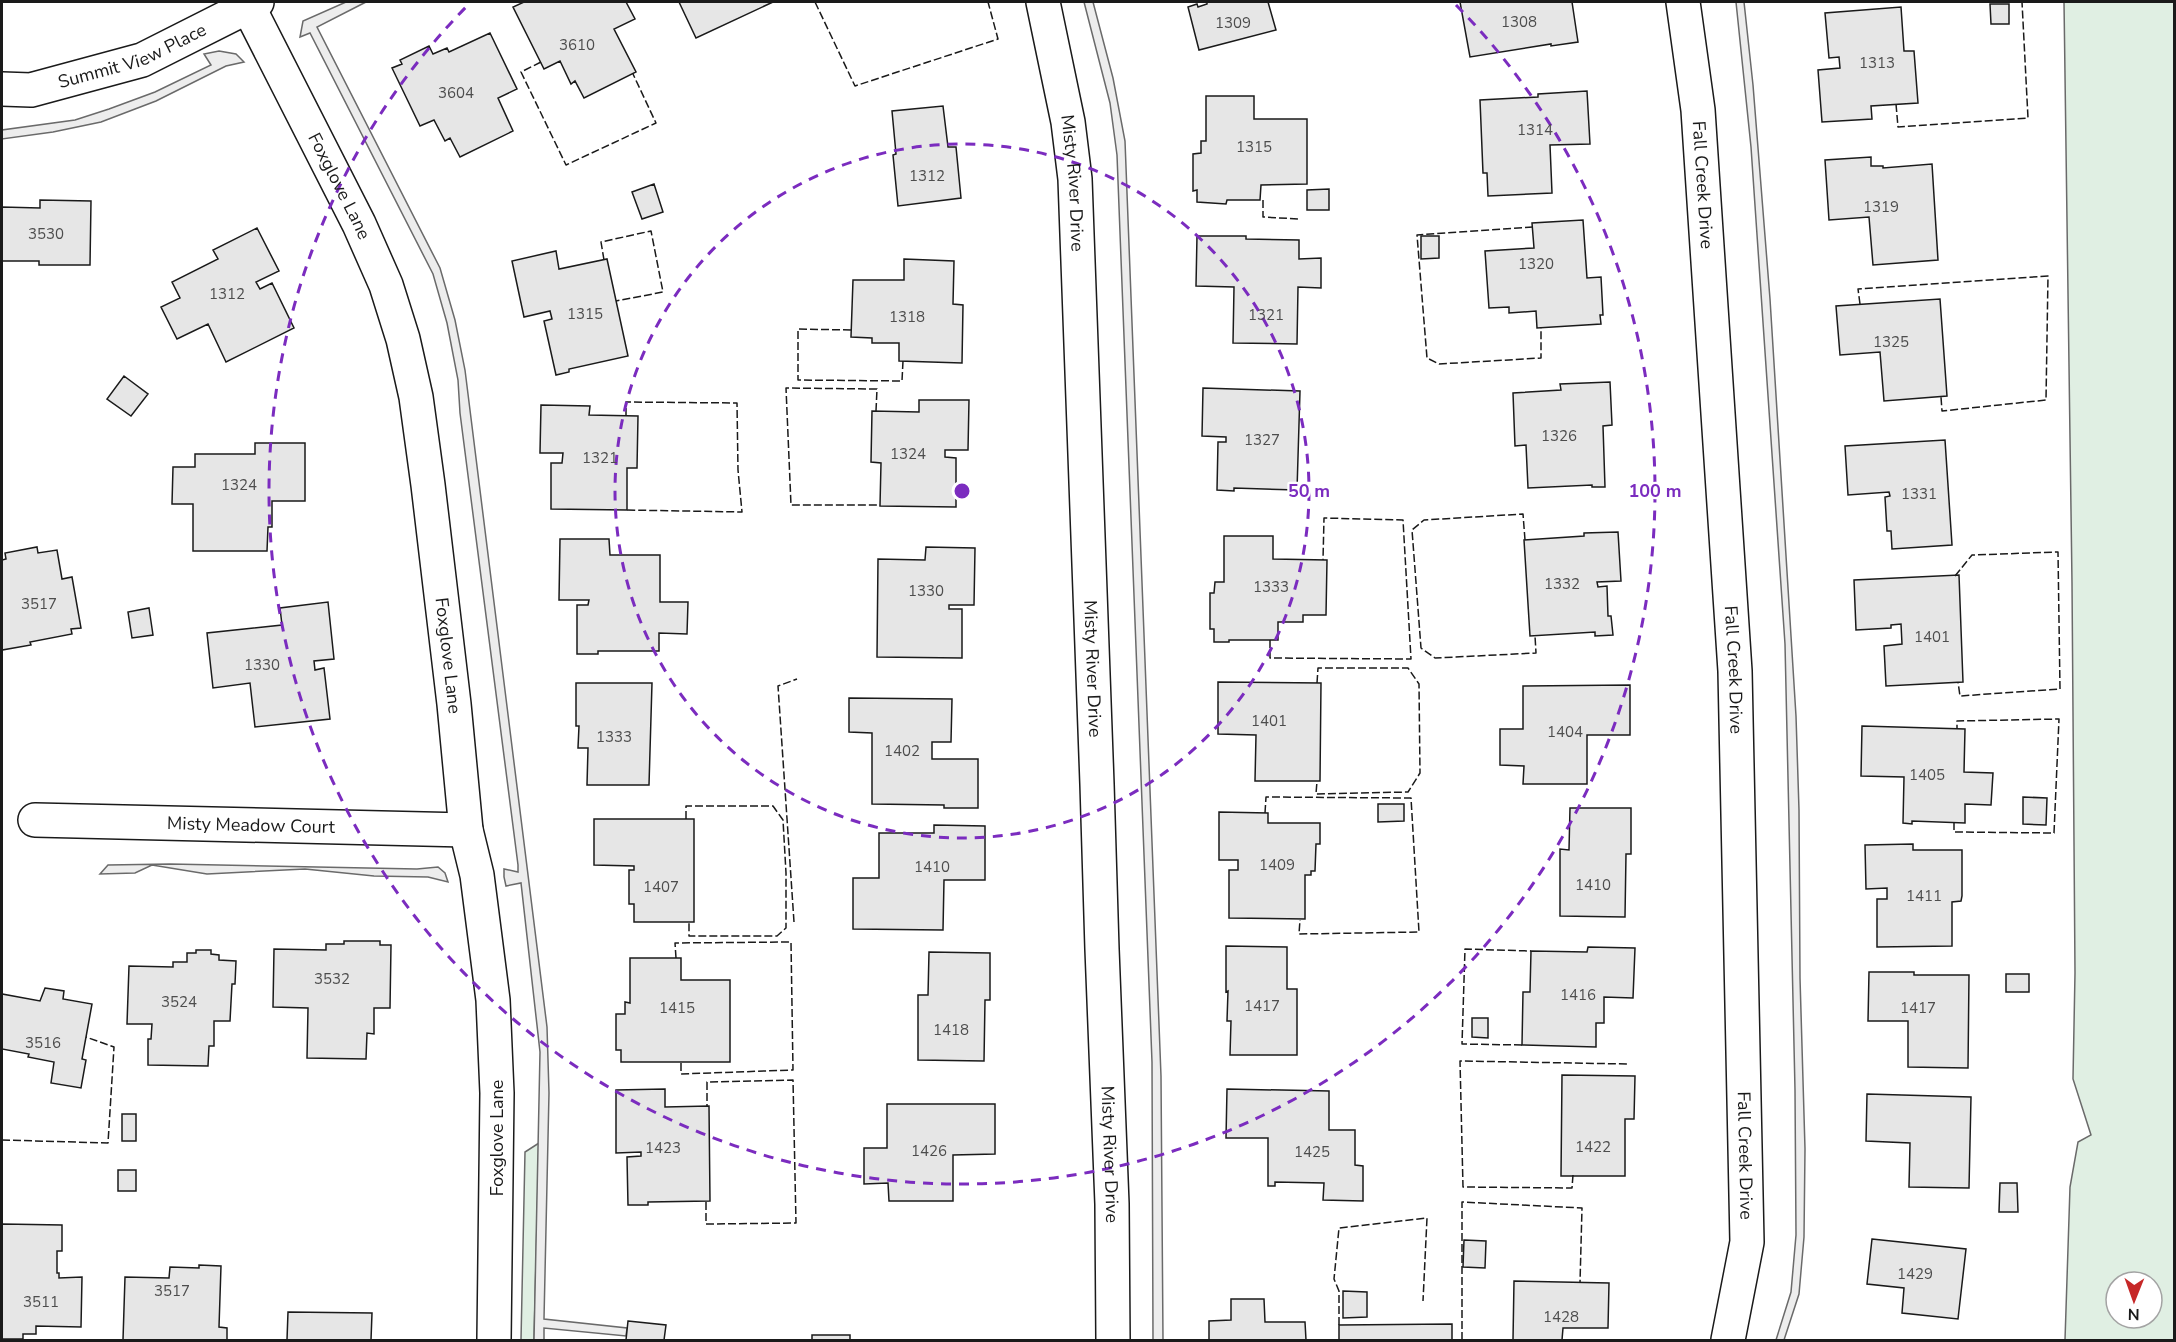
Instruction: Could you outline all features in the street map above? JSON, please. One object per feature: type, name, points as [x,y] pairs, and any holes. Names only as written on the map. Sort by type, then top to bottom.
[{"type":"street","name":"Misty River Drive","points":[[1043,2],[1068,122],[1075,179],[1112,1193],[1113,1341]]},
{"type":"street","name":"Fall Creek Drive","points":[[1683,2],[1698,110],[1735,672],[1747,1242],[1728,1341]]},
{"type":"street","name":"Summit View Place","points":[[2,89],[31,90],[142,60],[253,4]]},
{"type":"street","name":"Foxglove Lane","points":[[253,4],[386,285],[403,339],[416,397],[460,760],[466,830],[477,875],[486,936],[497,1052],[494,1341]]},
{"type":"street","name":"Misty Meadow Court","points":[[35,820],[466,830]]},
{"type":"green space","points":[[2064,2],[2174,2],[2174,1340],[2065,1340],[2070,1187],[2078,1142],[2091,1135],[2073,1079],[2075,973]]},
{"type":"green space","points":[[539,1143],[534,1340],[521,1340],[525,1152]]},
{"type":"shaded area","points":[[346,2],[366,2],[317,27],[440,268],[455,320],[465,370],[547,1027],[549,1093],[544,1319],[627,1328],[626,1336],[544,1328],[544,1340],[534,1340],[540,1052],[521,883],[506,886],[504,877],[504,869],[518,872],[518,865],[460,413],[458,380],[447,323],[433,274],[310,33],[300,37],[303,21]]},
{"type":"shaded area","points":[[1084,2],[1093,2],[1113,78],[1125,141],[1161,1076],[1163,1340],[1153,1340],[1152,1062],[1117,155],[1110,103]]},
{"type":"shaded area","points":[[1736,2],[1744,2],[1753,85],[1770,299],[1796,716],[1805,1149],[1804,1237],[1799,1294],[1784,1340],[1776,1340],[1791,1292],[1796,1235],[1785,644],[1751,147]]},
{"type":"shaded area","points":[[219,51],[236,54],[244,62],[226,66],[156,101],[101,122],[2,139],[2,130],[75,120],[155,92],[211,65],[204,54]]},
{"type":"shaded area","points":[[170,864],[417,869],[438,867],[445,873],[448,882],[428,877],[374,876],[305,869],[207,874],[152,865],[135,873],[100,874],[108,865]]},
{"type":"building","points":[[524,2],[626,2],[635,19],[614,29],[636,72],[584,98],[575,81],[571,84],[560,61],[544,69],[513,7]]},
{"type":"building","points":[[679,2],[773,2],[696,38]]},
{"type":"building","points":[[1207,2],[1268,2],[1276,30],[1199,50],[1188,7],[1197,4],[1198,7]]},
{"type":"building","points":[[1460,2],[1572,2],[1578,42],[1470,57]]},
{"type":"building","points":[[1990,4],[2009,4],[2009,24],[1991,24]]},
{"type":"building","points":[[1901,7],[1904,51],[1914,51],[1918,103],[1871,106],[1872,119],[1822,122],[1818,70],[1840,68],[1839,57],[1829,58],[1825,13]]},
{"type":"building","points":[[490,33],[517,89],[498,98],[513,131],[460,157],[450,138],[445,141],[434,120],[420,126],[392,68],[402,64],[400,60],[429,46],[433,54],[447,48],[449,52]]},
{"type":"building","points":[[1587,91],[1590,144],[1550,145],[1552,193],[1488,196],[1487,173],[1483,173],[1480,100],[1538,97],[1538,94]]},
{"type":"building","points":[[1206,96],[1254,96],[1254,119],[1307,119],[1307,184],[1261,185],[1260,200],[1227,200],[1226,204],[1197,202],[1197,190],[1193,191],[1193,154],[1201,153],[1201,141],[1206,141]]},
{"type":"building","points":[[943,106],[948,147],[956,147],[961,198],[898,206],[892,111]]},
{"type":"building","points":[[1871,157],[1871,166],[1883,166],[1883,168],[1932,164],[1938,260],[1873,265],[1869,217],[1829,220],[1825,160]]},
{"type":"building","points":[[654,184],[663,212],[642,219],[632,192]]},
{"type":"building","points":[[1329,189],[1329,210],[1307,210],[1307,190]]},
{"type":"building","points":[[40,200],[91,201],[90,265],[39,265],[39,261],[2,261],[2,207],[40,208]]},
{"type":"building","points":[[1583,220],[1587,278],[1601,277],[1603,315],[1600,315],[1601,324],[1537,328],[1536,311],[1509,313],[1509,307],[1489,308],[1485,251],[1534,248],[1532,223]]},
{"type":"building","points":[[257,228],[279,271],[256,282],[260,289],[272,283],[294,328],[226,362],[208,324],[177,339],[161,307],[180,298],[172,282],[218,259],[213,250]]},
{"type":"building","points":[[1197,236],[1246,236],[1246,239],[1299,240],[1299,259],[1321,258],[1321,288],[1298,287],[1297,344],[1233,343],[1234,287],[1196,286]]},
{"type":"building","points":[[1421,236],[1439,236],[1439,258],[1421,259]]},
{"type":"building","points":[[556,251],[559,269],[607,259],[628,356],[569,369],[569,372],[556,375],[544,321],[552,319],[550,311],[524,317],[512,261]]},
{"type":"building","points":[[904,259],[954,261],[953,304],[963,305],[962,363],[899,361],[899,343],[872,343],[872,338],[851,337],[853,280],[904,280]]},
{"type":"building","points":[[1940,299],[1947,396],[1884,401],[1880,352],[1840,355],[1836,306]]},
{"type":"building","points":[[124,376],[148,394],[131,416],[107,399]]},
{"type":"building","points":[[1610,382],[1612,425],[1603,426],[1605,487],[1592,487],[1592,485],[1528,488],[1526,445],[1515,446],[1513,393],[1561,390],[1560,384]]},
{"type":"building","points":[[1203,388],[1300,391],[1297,490],[1234,488],[1234,491],[1217,490],[1218,442],[1226,442],[1226,437],[1202,436]]},
{"type":"building","points":[[919,400],[969,400],[968,450],[945,450],[945,457],[956,458],[956,507],[880,506],[881,463],[871,462],[872,411],[919,412]]},
{"type":"building","points":[[541,405],[590,406],[589,415],[638,416],[637,468],[627,468],[627,510],[551,509],[551,463],[562,463],[563,453],[540,453]]},
{"type":"building","points":[[1945,440],[1952,545],[1892,549],[1891,531],[1887,531],[1885,497],[1890,496],[1889,492],[1848,495],[1845,446]]},
{"type":"building","points":[[255,443],[305,443],[305,501],[272,501],[272,527],[268,527],[267,551],[193,551],[193,504],[172,504],[173,467],[195,467],[195,454],[255,454]]},
{"type":"building","points":[[1618,532],[1621,581],[1597,582],[1598,587],[1607,586],[1608,616],[1611,616],[1613,635],[1595,636],[1595,632],[1530,636],[1524,540],[1584,536],[1584,533]]},
{"type":"building","points":[[1224,536],[1273,536],[1273,559],[1327,560],[1326,615],[1303,615],[1303,622],[1278,622],[1278,640],[1214,642],[1214,629],[1210,629],[1210,593],[1214,593],[1215,582],[1224,582]]},
{"type":"building","points":[[560,539],[609,539],[610,555],[660,555],[660,602],[688,602],[687,634],[659,633],[659,651],[598,651],[598,654],[577,654],[577,605],[588,605],[589,600],[559,600]]},
{"type":"building","points":[[37,547],[38,553],[57,550],[62,579],[72,577],[81,628],[71,629],[72,634],[2,650],[2,560],[6,559],[5,553]]},
{"type":"building","points":[[926,547],[975,548],[974,605],[949,605],[949,609],[962,609],[962,658],[877,657],[878,559],[925,560]]},
{"type":"building","points":[[1959,575],[1963,682],[1886,686],[1884,646],[1902,644],[1901,624],[1891,625],[1891,628],[1856,630],[1854,580]]},
{"type":"building","points":[[328,602],[334,659],[314,661],[315,670],[324,668],[330,719],[255,727],[250,683],[213,688],[207,633],[282,625],[280,608]]},
{"type":"building","points":[[149,608],[153,635],[132,638],[128,612]]},
{"type":"building","points":[[1218,682],[1321,683],[1320,781],[1255,781],[1256,735],[1218,734]]},
{"type":"building","points":[[576,683],[652,683],[649,785],[587,785],[588,748],[578,748]]},
{"type":"building","points":[[1630,685],[1630,735],[1587,735],[1587,784],[1523,784],[1524,766],[1500,765],[1500,729],[1523,729],[1523,686]]},
{"type":"building","points":[[849,698],[952,699],[951,742],[932,742],[932,759],[978,759],[978,808],[872,804],[872,733],[849,732]]},
{"type":"building","points":[[1862,726],[1965,729],[1964,772],[1993,773],[1991,805],[1965,804],[1965,823],[1912,821],[1912,824],[1903,823],[1904,777],[1861,776]]},
{"type":"building","points":[[2023,797],[2047,798],[2046,825],[2023,824]]},
{"type":"building","points":[[1378,804],[1404,804],[1404,821],[1378,822]]},
{"type":"building","points":[[1570,808],[1631,808],[1631,854],[1626,854],[1625,917],[1560,916],[1560,849],[1569,850]]},
{"type":"building","points":[[1219,812],[1268,813],[1268,823],[1320,823],[1320,844],[1316,844],[1315,871],[1311,871],[1311,875],[1305,875],[1305,919],[1229,918],[1229,870],[1238,870],[1238,860],[1219,860]]},
{"type":"building","points":[[594,819],[694,819],[694,922],[634,922],[634,904],[629,904],[629,870],[634,870],[634,866],[594,865]]},
{"type":"building","points":[[934,825],[985,826],[985,880],[944,880],[943,930],[853,929],[853,878],[879,878],[879,833],[934,833]]},
{"type":"building","points":[[1913,844],[1913,850],[1962,850],[1962,896],[1961,901],[1952,902],[1952,946],[1877,947],[1877,899],[1887,899],[1887,888],[1866,889],[1865,845]]},
{"type":"building","points":[[344,941],[380,941],[380,945],[391,945],[390,1008],[374,1008],[374,1034],[367,1033],[366,1059],[307,1058],[308,1008],[273,1007],[274,949],[326,950],[326,944],[344,944]]},
{"type":"building","points":[[1226,946],[1287,947],[1287,989],[1297,989],[1297,1055],[1230,1055],[1231,1021],[1227,1021]]},
{"type":"building","points":[[1588,947],[1635,948],[1633,998],[1604,997],[1604,1023],[1596,1023],[1596,1047],[1522,1045],[1523,992],[1530,992],[1531,951],[1587,952]]},
{"type":"building","points":[[196,950],[211,950],[211,954],[219,955],[219,960],[236,961],[230,1021],[214,1021],[214,1046],[209,1046],[208,1066],[148,1065],[148,1039],[151,1039],[152,1024],[127,1024],[129,966],[173,967],[173,962],[187,962],[187,953],[196,953]]},
{"type":"building","points":[[929,952],[990,953],[990,1000],[985,1000],[984,1061],[918,1060],[918,995],[928,995]]},
{"type":"building","points":[[630,958],[681,958],[681,980],[730,980],[730,1062],[621,1062],[621,1050],[616,1050],[616,1014],[625,1014],[625,1002],[630,1003]]},
{"type":"building","points":[[1869,972],[1969,975],[1968,1068],[1908,1067],[1908,1021],[1868,1021]]},
{"type":"building","points":[[2006,974],[2029,974],[2029,992],[2006,992]]},
{"type":"building","points":[[45,988],[64,991],[63,999],[92,1004],[82,1059],[86,1060],[81,1088],[51,1083],[54,1062],[2,1049],[2,994],[40,1001]]},
{"type":"building","points":[[1472,1018],[1488,1018],[1488,1038],[1472,1037]]},
{"type":"building","points":[[1562,1075],[1635,1076],[1634,1119],[1625,1119],[1625,1176],[1561,1176]]},
{"type":"building","points":[[665,1089],[665,1107],[709,1106],[710,1201],[648,1202],[648,1205],[628,1205],[627,1157],[641,1156],[641,1152],[616,1153],[616,1090]]},
{"type":"building","points":[[1227,1089],[1329,1091],[1329,1130],[1355,1130],[1355,1165],[1363,1166],[1363,1201],[1323,1200],[1324,1183],[1275,1182],[1275,1186],[1268,1186],[1268,1138],[1226,1138]]},
{"type":"building","points":[[1867,1094],[1971,1097],[1969,1188],[1909,1187],[1910,1143],[1866,1141]]},
{"type":"building","points":[[887,1104],[995,1104],[995,1154],[953,1155],[953,1201],[889,1201],[888,1183],[864,1184],[864,1148],[887,1148]]},
{"type":"building","points":[[122,1114],[136,1114],[136,1141],[122,1141]]},
{"type":"building","points":[[118,1170],[136,1170],[136,1191],[118,1191]]},
{"type":"building","points":[[2000,1183],[2017,1183],[2018,1212],[1999,1212]]},
{"type":"building","points":[[2,1224],[62,1225],[62,1251],[57,1251],[57,1273],[59,1273],[59,1278],[82,1277],[81,1327],[36,1326],[36,1334],[23,1334],[23,1339],[2,1339]]},
{"type":"building","points":[[1872,1239],[1966,1249],[1958,1319],[1902,1313],[1904,1288],[1867,1284]]},
{"type":"building","points":[[1464,1240],[1486,1241],[1485,1268],[1463,1267]]},
{"type":"building","points":[[199,1265],[221,1266],[219,1327],[227,1328],[227,1340],[123,1340],[125,1277],[169,1278],[170,1267],[199,1268]]},
{"type":"building","points":[[1514,1281],[1609,1283],[1608,1328],[1563,1328],[1562,1340],[1513,1340]]},
{"type":"building","points":[[1343,1291],[1367,1292],[1367,1317],[1343,1318]]},
{"type":"building","points":[[1231,1299],[1264,1299],[1265,1322],[1305,1322],[1306,1340],[1209,1340],[1209,1321],[1231,1320]]},
{"type":"building","points":[[288,1312],[372,1313],[371,1340],[287,1340]]},
{"type":"building","points":[[628,1321],[666,1325],[664,1340],[626,1340]]},
{"type":"building","points":[[1452,1324],[1452,1340],[1339,1340],[1339,1325]]},
{"type":"building","points":[[812,1335],[850,1335],[850,1340],[812,1340]]},
{"type":"fence","points":[[815,2],[855,86],[998,39],[988,2]]},
{"type":"fence","points":[[1896,104],[1898,127],[2028,118],[2022,2]]},
{"type":"fence","points":[[541,62],[521,72],[566,165],[656,123],[633,74]]},
{"type":"fence","points":[[1263,200],[1263,217],[1299,219]]},
{"type":"fence","points":[[1533,227],[1417,235],[1427,358],[1439,364],[1541,358],[1541,328]]},
{"type":"fence","points":[[604,260],[601,242],[651,231],[663,292],[616,301]]},
{"type":"fence","points":[[1860,304],[1858,289],[2048,276],[2046,400],[1942,411],[1941,397]]},
{"type":"fence","points":[[851,330],[798,329],[798,380],[902,381],[903,361]]},
{"type":"fence","points":[[876,411],[877,389],[786,388],[791,505],[880,505]]},
{"type":"fence","points":[[626,416],[626,402],[737,403],[738,470],[742,512],[626,510]]},
{"type":"fence","points":[[1525,540],[1523,514],[1424,520],[1412,530],[1421,648],[1435,658],[1536,653],[1535,636]]},
{"type":"fence","points":[[1270,640],[1270,658],[1411,659],[1403,520],[1324,518],[1323,560]]},
{"type":"fence","points":[[1955,576],[1972,555],[2058,552],[2060,689],[1960,696],[1958,682]]},
{"type":"fence","points":[[1317,683],[1318,668],[1408,668],[1419,684],[1420,773],[1408,792],[1316,794],[1317,781]]},
{"type":"fence","points":[[794,922],[778,686],[797,679]]},
{"type":"fence","points":[[1954,822],[1954,832],[2054,833],[2059,719],[1957,721],[1957,729]]},
{"type":"fence","points":[[1265,813],[1266,797],[1411,798],[1419,932],[1299,934],[1300,920]]},
{"type":"fence","points":[[686,819],[686,806],[773,806],[783,820],[786,873],[786,928],[777,936],[689,936],[689,922]]},
{"type":"fence","points":[[676,958],[675,943],[791,942],[793,1070],[681,1074],[681,1062]]},
{"type":"fence","points":[[1522,1045],[1462,1044],[1465,949],[1531,951]]},
{"type":"fence","points":[[2,1140],[108,1143],[114,1047],[86,1037]]},
{"type":"fence","points":[[1573,1175],[1572,1188],[1463,1187],[1460,1061],[1629,1064]]},
{"type":"fence","points":[[706,1202],[706,1224],[796,1223],[793,1080],[707,1082],[707,1106]]},
{"type":"fence","points":[[1462,1340],[1462,1202],[1582,1208],[1580,1283]]},
{"type":"fence","points":[[1339,1325],[1339,1291],[1334,1279],[1339,1228],[1427,1218],[1423,1301]]}]
